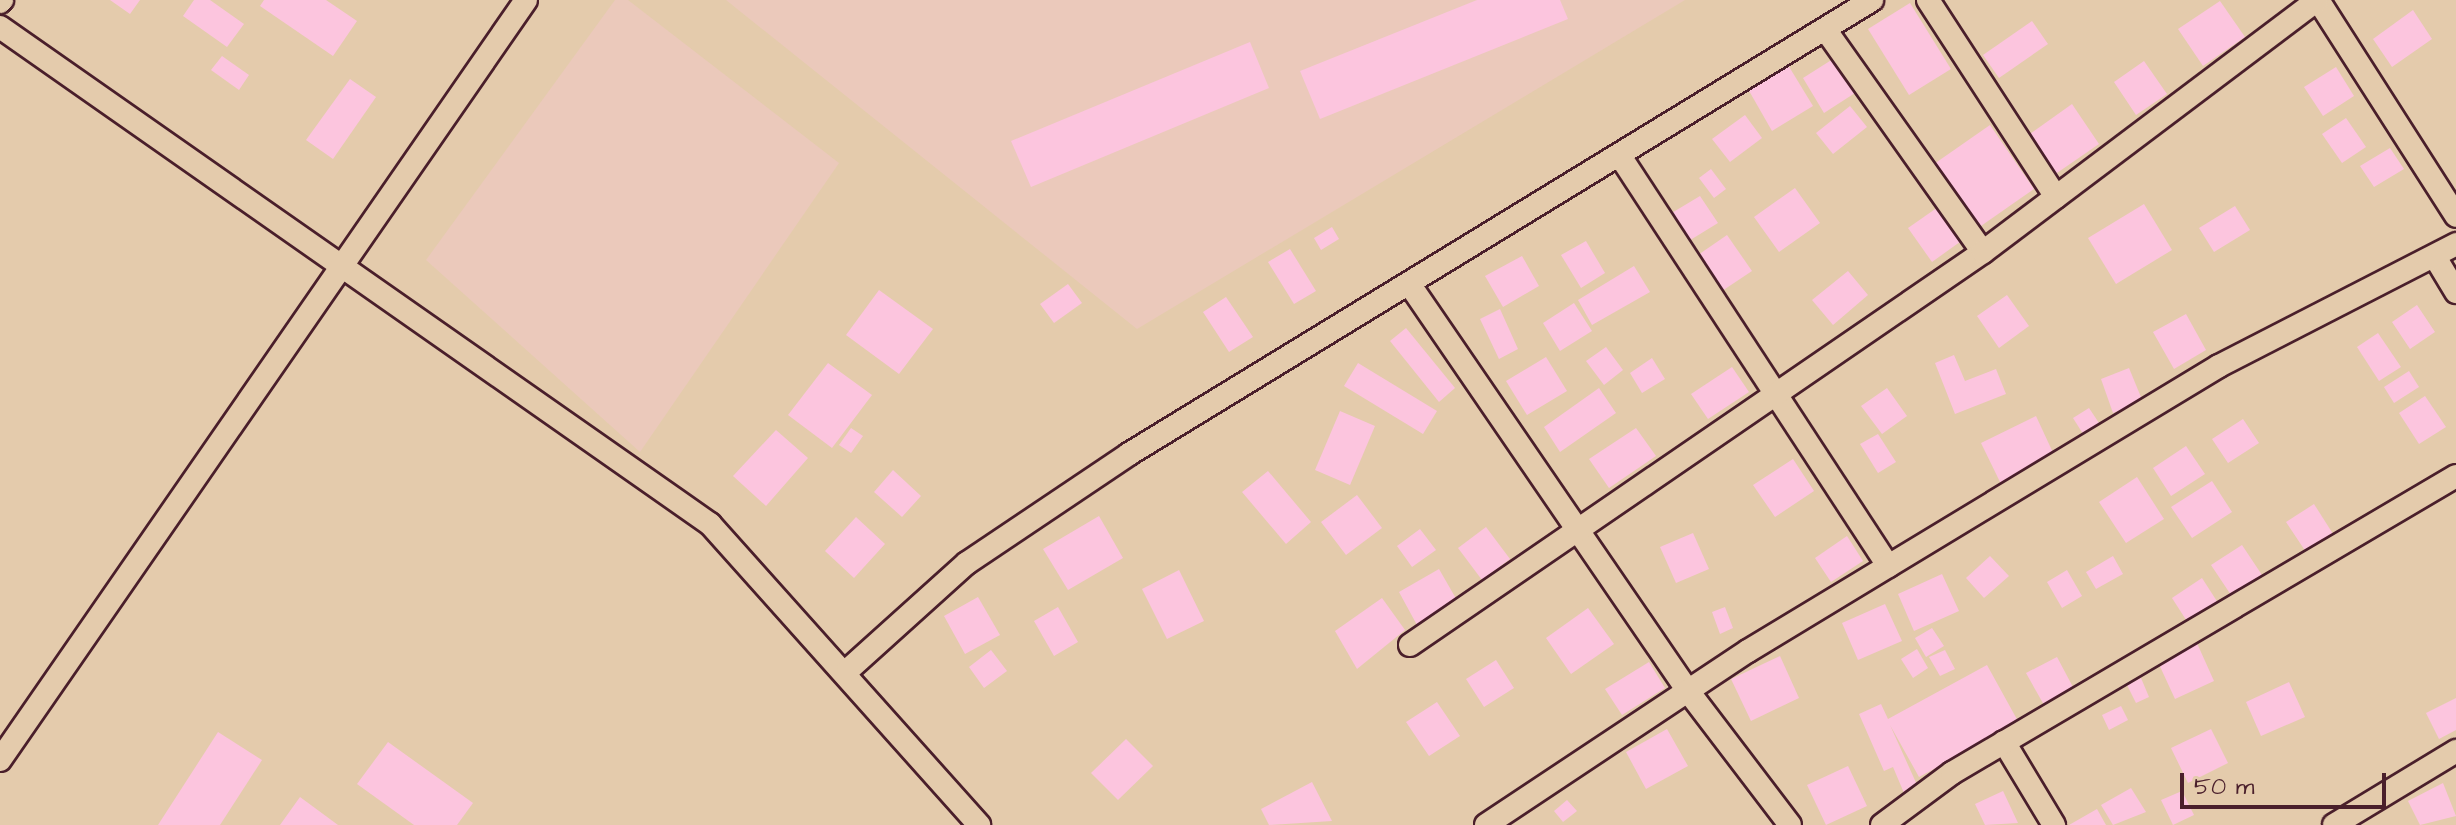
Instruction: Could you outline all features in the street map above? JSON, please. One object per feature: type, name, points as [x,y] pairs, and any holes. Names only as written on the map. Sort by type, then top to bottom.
[{"type":"street","points":[[0,760],[339,264],[526,0]]},
{"type":"street","points":[[848,670],[967,563],[1129,454],[1872,0]]},
{"type":"street","points":[[1928,0],[2056,197]]},
{"type":"street","points":[[1410,645],[1777,397],[1983,252],[2318,0],[2456,216]]},
{"type":"street","points":[[0,27],[710,524],[848,670],[979,825]]},
{"type":"street","points":[[1825,29],[1983,252]]},
{"type":"street","points":[[1620,156],[1888,566]]},
{"type":"street","points":[[1486,825],[1688,691],[2219,366],[2456,244]]},
{"type":"street","points":[[2435,257],[2456,292]]},
{"type":"street","points":[[1410,285],[1688,691],[1790,825]]},
{"type":"street","points":[[1882,825],[2004,742],[2456,476]]},
{"type":"street","points":[[2004,742],[2054,825]]},
{"type":"street","points":[[2334,825],[2456,751]]},
{"type":"shaded area","points":[[615,0],[628,0],[839,163],[640,452],[426,260]]},
{"type":"shaded area","points":[[726,0],[1685,0],[1137,329]]},
{"type":"building","points":[[110,0],[140,0],[130,14]]},
{"type":"building","points":[[194,0],[210,0],[244,24],[227,47],[183,16]]},
{"type":"building","points":[[264,0],[326,0],[357,21],[333,56],[260,6]]},
{"type":"building","points":[[1477,0],[1560,0],[1568,19],[1320,119],[1300,71]]},
{"type":"building","points":[[2220,1],[2245,37],[2203,66],[2178,29]]},
{"type":"building","points":[[1910,3],[1951,69],[1909,95],[1868,29]]},
{"type":"building","points":[[2413,10],[2432,39],[2392,67],[2373,39]]},
{"type":"building","points":[[2032,21],[2048,44],[1999,78],[1983,55]]},
{"type":"building","points":[[1250,42],[1269,88],[1031,187],[1011,141]]},
{"type":"building","points":[[222,56],[249,75],[239,90],[211,70]]},
{"type":"building","points":[[1833,59],[1855,93],[1824,113],[1803,78]]},
{"type":"building","points":[[2144,61],[2167,94],[2136,115],[2114,82]]},
{"type":"building","points":[[1788,65],[1813,106],[1772,131],[1748,89]]},
{"type":"building","points":[[2336,67],[2354,96],[2323,116],[2304,87]]},
{"type":"building","points":[[350,79],[376,97],[333,159],[306,140]]},
{"type":"building","points":[[2072,104],[2099,144],[2054,175],[2027,136]]},
{"type":"building","points":[[1850,106],[1867,127],[1833,154],[1816,133]]},
{"type":"building","points":[[1745,115],[1762,138],[1730,162],[1712,139]]},
{"type":"building","points":[[2346,118],[2366,147],[2342,163],[2322,134]]},
{"type":"building","points":[[1990,125],[2034,189],[1978,228],[1934,164]]},
{"type":"building","points":[[2390,148],[2404,169],[2374,187],[2360,166]]},
{"type":"building","points":[[1711,169],[1726,189],[1714,198],[1699,178]]},
{"type":"building","points":[[1795,188],[1820,223],[1779,252],[1754,217]]},
{"type":"building","points":[[1700,196],[1718,223],[1687,242],[1670,214]]},
{"type":"building","points":[[2144,204],[2172,250],[2116,284],[2088,238]]},
{"type":"building","points":[[1941,205],[1964,239],[1932,262],[1908,228]]},
{"type":"building","points":[[2235,206],[2250,230],[2214,252],[2199,228]]},
{"type":"building","points":[[1332,227],[1339,239],[1321,250],[1314,238]]},
{"type":"building","points":[[1727,235],[1752,271],[1722,291],[1698,255]]},
{"type":"building","points":[[1586,241],[1605,273],[1581,288],[1561,255]]},
{"type":"building","points":[[1290,249],[1316,291],[1294,304],[1268,262]]},
{"type":"building","points":[[1522,256],[1539,286],[1503,307],[1485,276]]},
{"type":"building","points":[[1634,266],[1650,292],[1592,325],[1578,300]]},
{"type":"building","points":[[1848,271],[1868,295],[1833,325],[1812,300]]},
{"type":"building","points":[[1068,284],[1082,303],[1054,323],[1040,304]]},
{"type":"building","points":[[879,290],[933,329],[899,374],[846,335]]},
{"type":"building","points":[[2007,295],[2029,326],[1999,348],[1977,316]]},
{"type":"building","points":[[1226,297],[1253,337],[1229,352],[1203,312]]},
{"type":"building","points":[[1574,303],[1592,331],[1560,351],[1543,323]]},
{"type":"building","points":[[2417,305],[2435,332],[2410,349],[2392,322]]},
{"type":"building","points":[[1500,309],[1518,349],[1499,359],[1480,319]]},
{"type":"building","points":[[2186,314],[2206,350],[2174,369],[2153,332]]},
{"type":"building","points":[[1406,328],[1455,388],[1439,402],[1390,341]]},
{"type":"building","points":[[2378,333],[2401,367],[2379,381],[2357,347]]},
{"type":"building","points":[[1606,347],[1623,370],[1604,385],[1586,361]]},
{"type":"building","points":[[1954,355],[1965,381],[1996,369],[2006,394],[1955,414],[1935,363]]},
{"type":"building","points":[[1546,357],[1567,391],[1527,415],[1506,381]]},
{"type":"building","points":[[1652,358],[1665,379],[1642,393],[1630,373]]},
{"type":"building","points":[[828,363],[872,395],[832,448],[788,415]]},
{"type":"building","points":[[1358,363],[1437,411],[1423,434],[1344,386]]},
{"type":"building","points":[[1732,367],[1749,392],[1708,419],[1691,394]]},
{"type":"building","points":[[2129,368],[2143,402],[2113,413],[2101,379]]},
{"type":"building","points":[[2409,371],[2419,387],[2394,403],[2384,387]]},
{"type":"building","points":[[1599,388],[1616,413],[1560,452],[1544,427]]},
{"type":"building","points":[[1887,388],[1907,416],[1882,434],[1861,406]]},
{"type":"building","points":[[2425,396],[2446,427],[2419,444],[2399,413]]},
{"type":"building","points":[[2089,408],[2101,426],[2085,437],[2073,418]]},
{"type":"building","points":[[1340,411],[1375,426],[1350,485],[1315,470]]},
{"type":"building","points":[[2036,416],[2055,457],[2001,484],[1981,443]]},
{"type":"building","points":[[2243,419],[2259,443],[2228,463],[2212,439]]},
{"type":"building","points":[[851,428],[863,436],[851,453],[839,445]]},
{"type":"building","points":[[1636,428],[1656,456],[1609,488],[1589,459]]},
{"type":"building","points":[[776,430],[808,458],[766,506],[733,476]]},
{"type":"building","points":[[1878,434],[1896,462],[1878,473],[1860,444]]},
{"type":"building","points":[[2186,446],[2205,474],[2171,496],[2153,468]]},
{"type":"building","points":[[1793,459],[1814,491],[1775,517],[1753,485]]},
{"type":"building","points":[[893,470],[921,496],[902,517],[874,492]]},
{"type":"building","points":[[1268,471],[1311,522],[1286,544],[1242,492]]},
{"type":"building","points":[[2137,477],[2164,519],[2126,543],[2099,502]]},
{"type":"building","points":[[2212,481],[2232,512],[2192,538],[2171,507]]},
{"type":"building","points":[[1357,495],[1382,528],[1346,555],[1321,522]]},
{"type":"building","points":[[2314,504],[2335,537],[2308,555],[2286,522]]},
{"type":"building","points":[[1099,516],[1123,558],[1068,590],[1043,549]]},
{"type":"building","points":[[856,517],[885,544],[854,578],[825,551]]},
{"type":"building","points":[[1486,527],[1510,559],[1482,580],[1458,548]]},
{"type":"building","points":[[1420,529],[1436,550],[1412,567],[1397,546]]},
{"type":"building","points":[[1693,533],[1709,569],[1676,583],[1660,547]]},
{"type":"building","points":[[1847,536],[1863,561],[1831,582],[1815,558]]},
{"type":"building","points":[[2242,545],[2264,578],[2233,598],[2211,565]]},
{"type":"building","points":[[1990,556],[2009,576],[1984,598],[1966,578]]},
{"type":"building","points":[[2113,556],[2123,574],[2096,589],[2086,572]]},
{"type":"building","points":[[1439,569],[1458,602],[1417,625],[1399,592]]},
{"type":"building","points":[[1179,570],[1204,621],[1167,639],[1142,589]]},
{"type":"building","points":[[2067,570],[2082,596],[2062,608],[2047,582]]},
{"type":"building","points":[[1942,574],[1959,611],[1914,631],[1898,594]]},
{"type":"building","points":[[2202,578],[2220,606],[2190,626],[2172,598]]},
{"type":"building","points":[[978,597],[1000,635],[965,654],[944,616]]},
{"type":"building","points":[[1382,598],[1405,630],[1357,669],[1335,631]]},
{"type":"building","points":[[1885,604],[1902,641],[1858,660],[1842,623]]},
{"type":"building","points":[[1058,607],[1078,642],[1054,656],[1034,621]]},
{"type":"building","points":[[1725,607],[1733,628],[1720,634],[1712,612]]},
{"type":"building","points":[[1588,608],[1614,644],[1571,674],[1546,638]]},
{"type":"building","points":[[1932,628],[1944,646],[1926,657],[1915,638]]},
{"type":"building","points":[[2196,641],[2214,681],[2175,699],[2157,660]]},
{"type":"building","points":[[1917,649],[1928,668],[1913,678],[1901,659]]},
{"type":"building","points":[[991,650],[1007,671],[984,688],[969,667]]},
{"type":"building","points":[[1945,650],[1955,669],[1940,676],[1929,657]]},
{"type":"building","points":[[1780,656],[1799,698],[1751,721],[1731,679]]},
{"type":"building","points":[[2057,657],[2074,689],[2044,705],[2026,673]]},
{"type":"building","points":[[1496,660],[1514,688],[1484,707],[1466,679]]},
{"type":"building","points":[[1649,662],[1665,688],[1622,715],[1605,689]]},
{"type":"building","points":[[1987,665],[2019,723],[1919,777],[1890,725],[1918,787],[1904,793],[1893,767],[1884,771],[1859,714],[1881,704],[1888,719]]},
{"type":"building","points":[[2141,678],[2149,697],[2136,703],[2127,685]]},
{"type":"building","points":[[2289,682],[2305,717],[2261,736],[2246,702]]},
{"type":"building","points":[[2456,698],[2456,730],[2439,739],[2426,713]]},
{"type":"building","points":[[1437,702],[1460,736],[1429,756],[1406,722]]},
{"type":"building","points":[[2121,706],[2128,720],[2109,730],[2102,715]]},
{"type":"building","points":[[1667,729],[1688,766],[1646,789],[1626,752]]},
{"type":"building","points":[[2211,729],[2228,763],[2188,783],[2171,748]]},
{"type":"building","points":[[218,732],[262,760],[220,825],[158,825]]},
{"type":"building","points":[[1126,739],[1153,766],[1118,800],[1091,773]]},
{"type":"building","points":[[388,742],[473,803],[457,825],[414,825],[357,784]]},
{"type":"building","points":[[1848,766],[1867,806],[1826,825],[1807,785]]},
{"type":"building","points":[[1312,782],[1332,821],[1269,825],[1261,809]]},
{"type":"building","points":[[2443,783],[2456,816],[2420,825],[2408,801]]},
{"type":"building","points":[[2131,788],[2146,812],[2113,825],[2101,805]]},
{"type":"building","points":[[2003,791],[2018,823],[1985,825],[1975,804]]},
{"type":"building","points":[[2182,791],[2194,815],[2173,825],[2161,800]]},
{"type":"building","points":[[300,797],[338,825],[280,825]]},
{"type":"building","points":[[1567,800],[1577,811],[1563,822],[1554,811]]},
{"type":"building","points":[[2097,809],[2106,825],[2069,825]]}]
